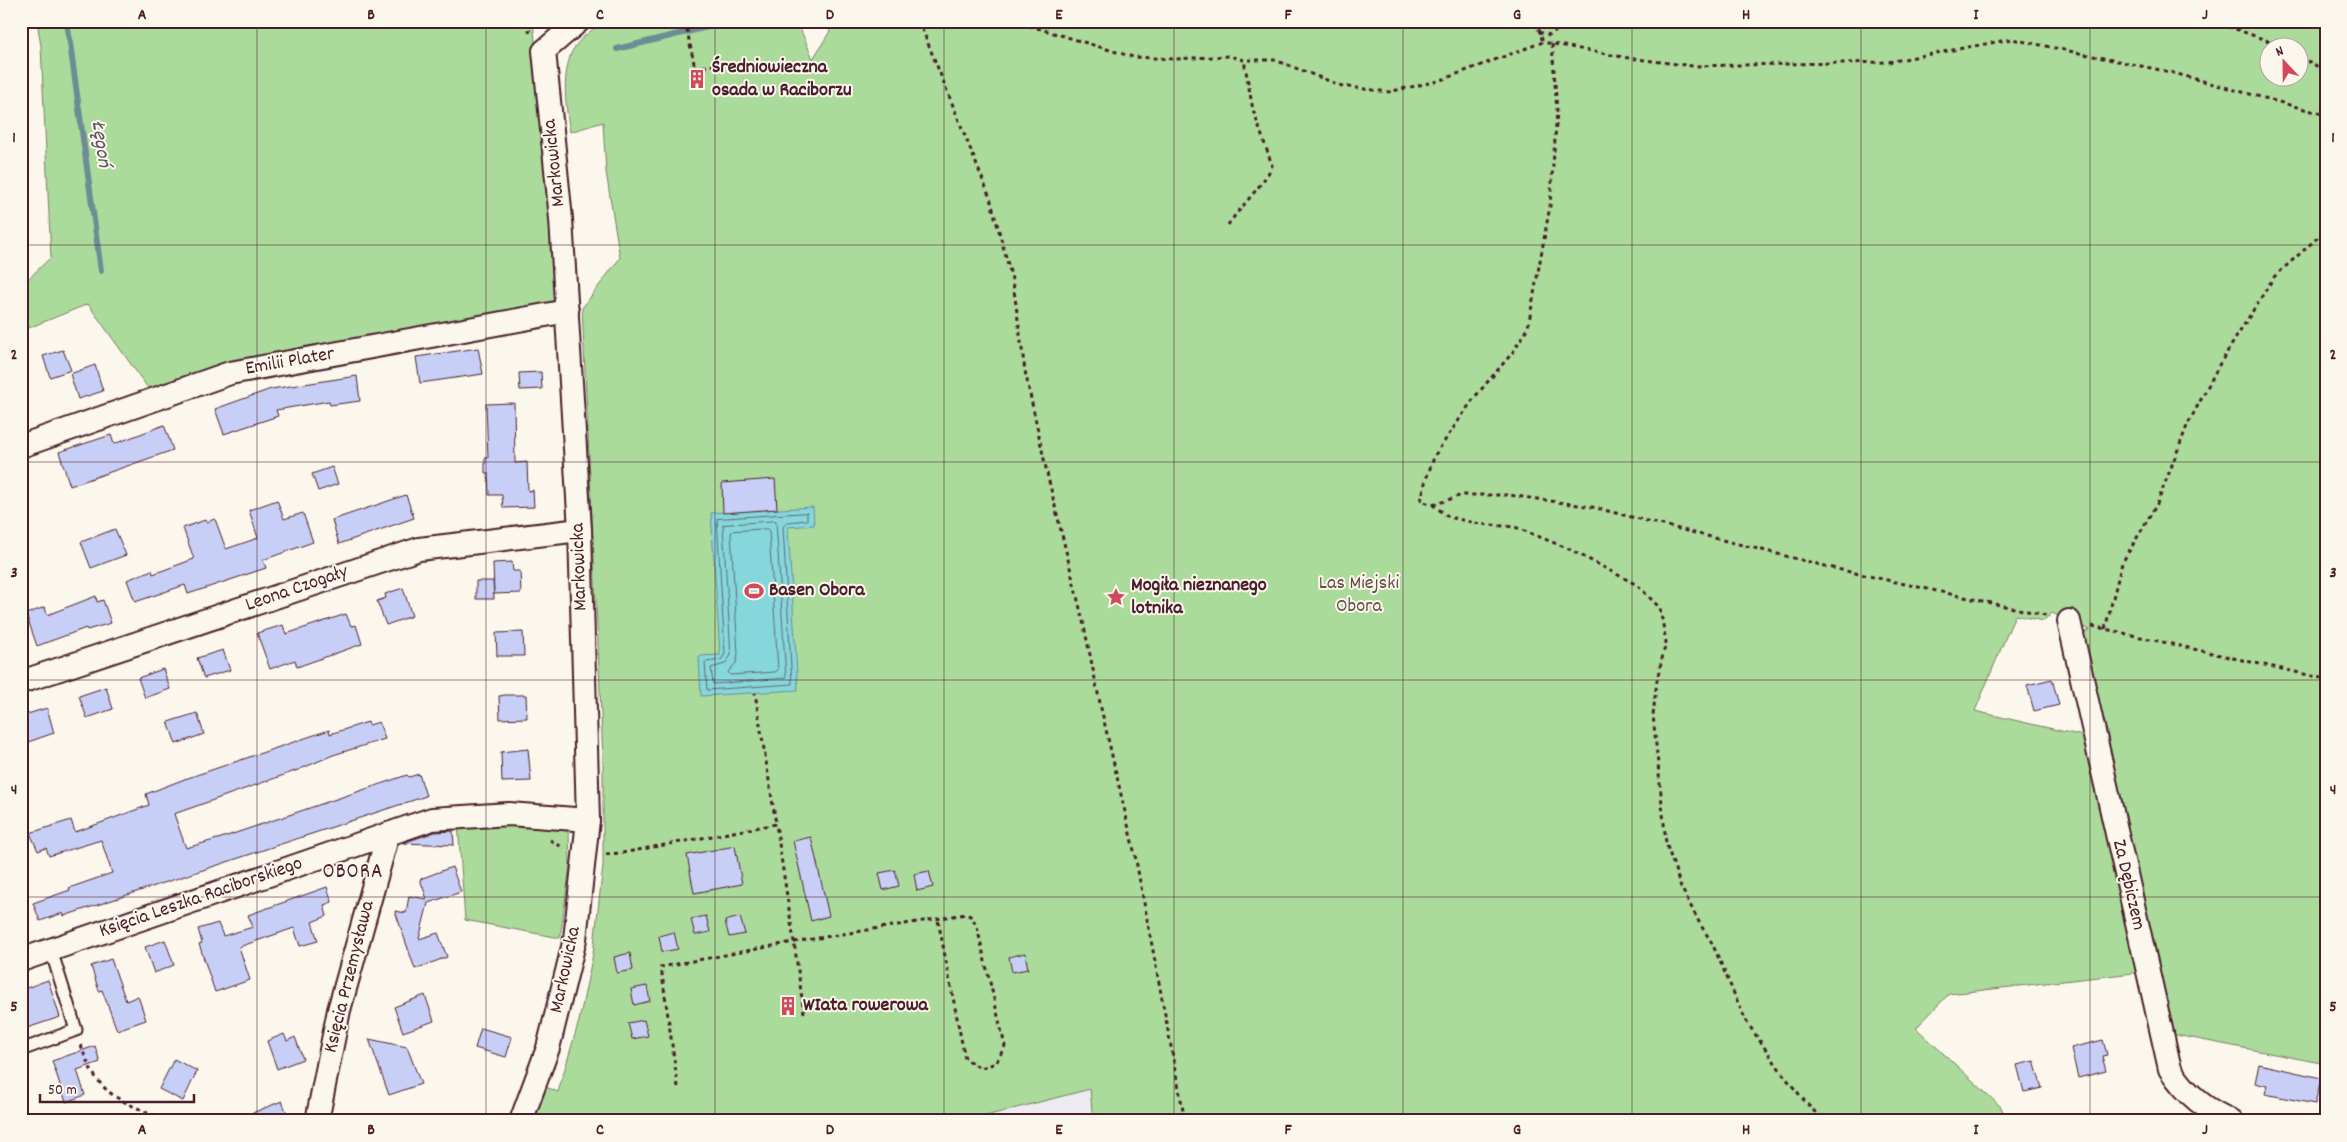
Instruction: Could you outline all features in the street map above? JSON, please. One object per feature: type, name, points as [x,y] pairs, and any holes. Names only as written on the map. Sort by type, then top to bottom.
[{"type":"street","name":"Markowicka","points":[[521,1121],[548,1048],[575,939],[588,820],[580,530],[561,219],[544,51],[578,21]]},
{"type":"street","name":"Emilii Plater","points":[[21,446],[230,373],[567,312]]},
{"type":"street","name":"Leona Czogały","points":[[21,682],[419,548],[580,530]]},
{"type":"street","name":"Za Dębiczem","points":[[2069,620],[2170,1069],[2182,1088],[2198,1103],[2232,1121]]},
{"type":"street","name":"Księcia Leszka Raciborskiego","points":[[21,960],[432,819],[499,814],[588,820]]},
{"type":"street","name":"Księcia Przemysława","points":[[317,1121],[339,1010],[388,834]]},
{"type":"lane","points":[[21,1050],[76,1030],[50,950]]},
{"type":"path","points":[[685,21],[695,68],[721,64]]},
{"type":"path","points":[[919,21],[990,198],[1013,283],[1025,371],[1047,473],[1084,621],[1100,708],[1139,875],[1184,1121]]},
{"type":"path","points":[[1014,21],[1133,57],[1176,59],[1229,56],[1244,60],[1275,60],[1342,86],[1388,92],[1438,81],[1542,42],[1622,58],[1692,66],[1888,62],[2012,39],[2170,72],[2326,115]]},
{"type":"path","points":[[1536,21],[1542,42]]},
{"type":"path","points":[[1539,32],[1549,35],[1560,28],[1562,21]]},
{"type":"path","points":[[2213,21],[2260,38]]},
{"type":"path","points":[[1552,44],[1556,111],[1550,206],[1528,326],[1513,352],[1474,398],[1435,455],[1426,479],[1421,501],[1433,505],[1449,517],[1480,524],[1515,527],[1568,549],[1638,585],[1660,608],[1666,642],[1656,680],[1653,715],[1666,843],[1681,887],[1712,943],[1746,1022],[1785,1077],[1824,1121]]},
{"type":"path","points":[[1228,225],[1239,208],[1267,176],[1272,165],[1253,110],[1244,60]]},
{"type":"path","points":[[2310,62],[2326,71]]},
{"type":"path","points":[[2104,629],[2122,563],[2157,504],[2187,426],[2219,365],[2274,277],[2326,230]]},
{"type":"path","points":[[1433,505],[1462,495],[1509,495],[1592,507],[1836,568]]},
{"type":"path","points":[[755,692],[804,1013]]},
{"type":"path","points":[[603,854],[622,853],[776,824]]},
{"type":"path","points":[[678,1087],[661,967],[794,942],[966,914],[972,917],[977,927],[1005,1046],[996,1063],[981,1068],[965,1059],[938,920]]},
{"type":"path","points":[[76,1030],[91,1072],[100,1085],[114,1096],[166,1121]]},
{"type":"shaded area","points":[[1090,1089],[1093,1121],[966,1121]]},
{"type":"green space","points":[[37,21],[533,21],[562,306],[150,391],[88,304],[21,331],[21,286],[51,257],[41,46]]},
{"type":"green space","name":"Las Miejski Obora","points":[[606,21],[797,21],[813,59],[830,31],[826,21],[2326,21],[2326,1064],[2166,1033],[2142,972],[1949,994],[1916,1028],[2001,1107],[2007,1121],[1093,1121],[1090,1089],[966,1121],[532,1121],[546,1087],[558,1092],[579,1021],[593,954],[603,866],[603,760],[582,308],[620,258],[606,172],[603,122],[570,132],[566,104],[566,75],[572,51],[590,32]],"holes":[[[2052,613],[2090,630],[2063,644],[2083,736],[1975,711],[2015,615],[2043,621]]]},
{"type":"green space","points":[[458,824],[557,824],[569,834],[570,866],[560,938],[465,920]]},
{"type":"water","name":"Basen Obora","points":[[813,507],[814,525],[788,527],[798,690],[701,696],[699,656],[720,655],[711,513]]},
{"type":"building","points":[[478,348],[483,374],[420,383],[416,357]]},
{"type":"building","points":[[63,350],[71,370],[50,377],[43,356]]},
{"type":"building","points":[[95,365],[103,391],[78,399],[70,374]]},
{"type":"building","points":[[541,372],[542,389],[520,390],[519,373]]},
{"type":"building","points":[[357,376],[360,401],[330,405],[329,401],[276,410],[278,416],[224,434],[215,409],[271,389]]},
{"type":"building","points":[[514,403],[515,463],[527,462],[528,491],[533,490],[534,507],[503,508],[502,495],[489,495],[488,473],[485,473],[485,458],[488,458],[486,404]]},
{"type":"building","points":[[164,425],[173,450],[70,486],[59,452],[111,435],[114,444]]},
{"type":"building","points":[[332,467],[338,484],[318,491],[312,474]]},
{"type":"building","points":[[775,479],[777,509],[723,513],[722,483]]},
{"type":"building","points":[[406,495],[414,518],[339,544],[332,520]]},
{"type":"building","points":[[277,500],[284,519],[303,513],[313,542],[263,560],[266,568],[188,594],[185,585],[135,602],[127,580],[152,570],[153,574],[194,559],[183,528],[205,520],[206,522],[215,519],[226,549],[258,538],[249,510]]},
{"type":"building","points":[[115,529],[126,555],[91,568],[81,542]]},
{"type":"building","points":[[512,562],[513,571],[520,571],[521,593],[494,594],[493,563]]},
{"type":"building","points":[[476,581],[493,581],[494,599],[476,599]]},
{"type":"building","points":[[403,588],[412,616],[386,625],[377,601],[386,598],[385,594]]},
{"type":"building","points":[[96,596],[97,602],[103,600],[111,623],[87,630],[86,628],[37,646],[26,614],[45,607],[47,615]]},
{"type":"building","points":[[346,614],[351,626],[356,625],[362,644],[297,667],[295,660],[270,669],[257,633],[283,625],[286,634]]},
{"type":"building","points":[[523,632],[524,656],[497,656],[496,633]]},
{"type":"building","points":[[223,650],[230,670],[204,678],[197,658]]},
{"type":"building","points":[[163,669],[170,689],[145,698],[138,678]]},
{"type":"building","points":[[2052,679],[2059,705],[2034,711],[2027,685]]},
{"type":"building","points":[[106,687],[113,709],[87,718],[79,696]]},
{"type":"building","points":[[526,695],[527,718],[500,719],[499,696]]},
{"type":"building","points":[[47,708],[54,733],[28,742],[21,716]]},
{"type":"building","points":[[197,713],[204,734],[176,744],[168,722]]},
{"type":"building","points":[[368,722],[369,725],[379,722],[385,739],[333,755],[298,770],[174,814],[186,848],[407,775],[409,777],[419,774],[426,796],[64,916],[63,913],[40,921],[33,903],[112,873],[101,840],[49,856],[46,848],[38,851],[30,833],[71,820],[75,832],[149,805],[146,794],[182,780],[329,730],[330,734]]},
{"type":"building","points":[[528,749],[531,781],[502,782],[501,752]]},
{"type":"building","points":[[453,831],[454,845],[403,843],[435,832]]},
{"type":"building","points":[[811,837],[829,916],[811,921],[793,841]]},
{"type":"building","points":[[735,846],[742,884],[694,893],[687,855]]},
{"type":"building","points":[[452,867],[461,892],[428,903],[419,939],[438,933],[447,957],[415,969],[395,911],[406,913],[409,896],[427,899],[420,879]]},
{"type":"building","points":[[895,870],[899,886],[883,890],[879,873]]},
{"type":"building","points":[[929,871],[933,887],[917,891],[914,874]]},
{"type":"building","points":[[327,887],[332,902],[324,905],[327,916],[312,922],[318,941],[300,946],[294,928],[239,947],[250,980],[215,992],[199,944],[202,943],[198,929],[218,923],[223,936],[253,927],[248,915]]},
{"type":"building","points":[[706,916],[710,932],[695,935],[691,919]]},
{"type":"building","points":[[740,917],[745,934],[729,937],[725,921]]},
{"type":"building","points":[[674,932],[678,949],[662,952],[659,936]]},
{"type":"building","points":[[165,940],[174,965],[154,973],[145,947]]},
{"type":"building","points":[[630,953],[633,970],[617,973],[614,957]]},
{"type":"building","points":[[1025,953],[1028,969],[1012,972],[1009,957]]},
{"type":"building","points":[[111,959],[126,1001],[138,996],[146,1020],[117,1030],[102,990],[99,991],[91,966]]},
{"type":"building","points":[[48,980],[60,1017],[24,1029],[21,1021],[21,990]]},
{"type":"building","points":[[647,986],[650,1001],[634,1005],[631,989]]},
{"type":"building","points":[[425,995],[434,1021],[403,1032],[394,1007]]},
{"type":"building","points":[[644,1020],[648,1036],[632,1039],[628,1023]]},
{"type":"building","points":[[481,1028],[512,1037],[506,1057],[475,1048]]},
{"type":"building","points":[[284,1034],[287,1041],[295,1037],[303,1059],[277,1069],[267,1041]]},
{"type":"building","points":[[369,1039],[407,1047],[421,1084],[389,1095]]},
{"type":"building","points":[[2103,1040],[2107,1055],[2102,1056],[2106,1071],[2078,1078],[2071,1048]]},
{"type":"building","points":[[95,1046],[100,1062],[77,1070],[85,1095],[66,1102],[52,1061]]},
{"type":"building","points":[[174,1059],[197,1071],[183,1101],[159,1089]]},
{"type":"building","points":[[2034,1061],[2042,1088],[2024,1092],[2017,1065]]},
{"type":"building","points":[[2259,1064],[2321,1078],[2315,1104],[2265,1094],[2267,1086],[2255,1083]]},
{"type":"building","points":[[282,1101],[290,1121],[235,1121],[235,1120]]},
{"type":"waterway","name":"Łęgoń","points":[[67,21],[101,271]]},
{"type":"waterway","points":[[617,49],[732,21]]},
{"type":"place","name":"Średniowieczna osada w Raciborzu","points":[[697,79]]},
{"type":"place","name":"Basen Obora","points":[[754,591]]},
{"type":"place","name":"Mogiła nieznanego lotnika","points":[[1116,597]]},
{"type":"place","name":"WIata rowerowa","points":[[788,1006]]},
{"type":"district","name":"OBORA","points":[[353,873]]}]
